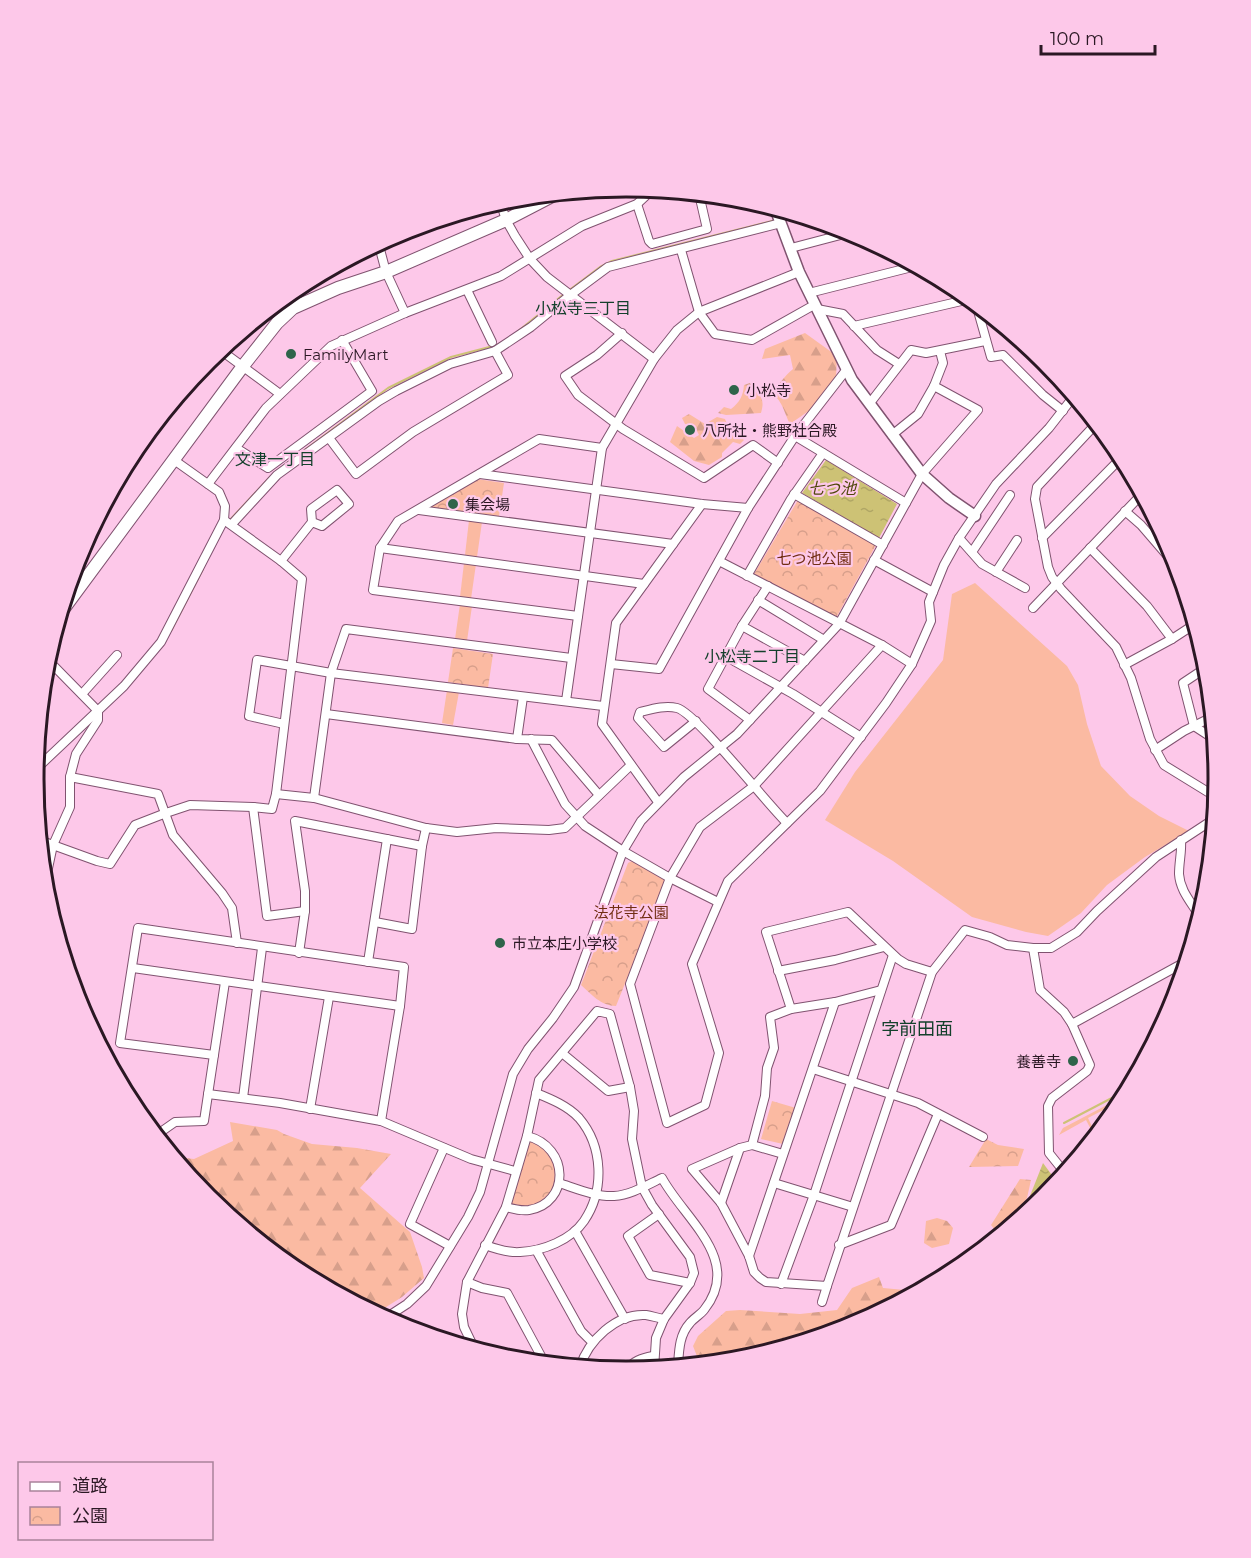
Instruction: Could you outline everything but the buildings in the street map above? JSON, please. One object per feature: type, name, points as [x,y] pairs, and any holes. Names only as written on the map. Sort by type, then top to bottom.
[{"type":"main road","points":[[73,597],[243,366],[292,308],[338,288],[386,272],[541,203]]},
{"type":"street","points":[[208,484],[266,408],[331,346],[405,313],[501,276],[582,226],[637,204],[644,197]]},
{"type":"street","points":[[637,204],[652,244],[707,229],[701,202]]},
{"type":"street","points":[[503,210],[506,220],[530,259],[547,277],[654,359]]},
{"type":"street","points":[[779,218],[799,272],[847,369],[922,474],[949,498],[975,516]]},
{"type":"street","points":[[44,761],[124,686],[161,642],[228,522],[277,475],[396,391],[450,364],[495,351],[531,327],[608,267],[781,224]]},
{"type":"street","points":[[791,248],[835,236]]},
{"type":"street","points":[[681,250],[699,312],[715,334],[752,340],[816,307],[843,314],[877,350],[899,364]]},
{"type":"street","points":[[380,251],[386,272],[405,313]]},
{"type":"street","points":[[809,293],[905,269]]},
{"type":"street","points":[[566,701],[602,448],[654,359],[677,330],[699,312],[799,272]]},
{"type":"street","points":[[467,290],[492,342]]},
{"type":"street","points":[[292,308],[295,300]]},
{"type":"street","points":[[854,326],[958,302]]},
{"type":"street","points":[[290,304],[292,308]]},
{"type":"street","points":[[979,316],[991,357],[1003,355],[1043,395],[1063,411]]},
{"type":"street","points":[[622,333],[597,355],[565,376],[578,395],[617,424],[704,478],[753,445],[778,463]]},
{"type":"street","points":[[236,448],[268,468],[372,390],[342,340]]},
{"type":"street","points":[[870,403],[911,350],[926,353],[985,340]]},
{"type":"street","points":[[329,438],[356,474],[413,432],[508,375],[495,351]]},
{"type":"street","points":[[892,435],[918,414],[934,386],[943,363],[940,351]]},
{"type":"street","points":[[227,355],[280,394]]},
{"type":"street","points":[[611,664],[659,669],[748,508],[795,436],[847,369]]},
{"type":"street","points":[[394,1313],[426,1286],[480,1192],[513,1074],[528,1049],[553,1018],[573,987],[623,851],[641,821],[684,777],[750,720],[839,624],[922,474],[978,410],[934,386]]},
{"type":"street","points":[[882,645],[753,786],[700,827],[670,878],[630,984],[667,1123],[705,1105],[719,1053],[692,964],[728,881],[820,791],[861,736],[912,664],[931,621],[929,602],[944,565],[960,538],[996,484],[1069,403]]},
{"type":"street","points":[[1090,430],[1037,488],[1035,499],[1048,567],[1056,584],[1116,647],[1131,678],[1150,739],[1164,765],[1207,792]]},
{"type":"street","points":[[795,436],[906,503]]},
{"type":"street","points":[[578,616],[373,590],[380,548],[398,521],[539,439],[602,448]]},
{"type":"street","points":[[747,576],[794,494],[823,453]]},
{"type":"street","points":[[47,843],[110,864],[135,825],[166,813],[190,805],[272,809],[293,667],[302,579],[228,522],[219,492],[174,460]]},
{"type":"street","points":[[1042,538],[1115,465]]},
{"type":"street","points":[[480,474],[702,504],[748,508]]},
{"type":"street","points":[[281,561],[312,522],[311,509],[337,490],[349,504],[322,526],[312,522]]},
{"type":"street","points":[[794,494],[883,545]]},
{"type":"street","points":[[972,552],[1010,495]]},
{"type":"street","points":[[1033,608],[1136,500]]},
{"type":"street","points":[[658,802],[602,724],[603,706],[616,623],[702,504]]},
{"type":"street","points":[[419,510],[673,544]]},
{"type":"street","points":[[1125,511],[1157,544]]},
{"type":"street","points":[[960,538],[982,564],[1025,588]]},
{"type":"street","points":[[996,572],[1017,540]]},
{"type":"street","points":[[380,548],[644,584]]},
{"type":"street","points":[[1090,548],[1147,606],[1172,639]]},
{"type":"street","points":[[874,560],[933,592]]},
{"type":"street","points":[[719,561],[882,645],[912,664]]},
{"type":"street","points":[[750,720],[708,689],[742,626],[768,586]]},
{"type":"street","points":[[758,600],[824,640]]},
{"type":"street","points":[[742,626],[805,661]]},
{"type":"street","points":[[1124,665],[1188,628]]},
{"type":"street","points":[[314,798],[331,673],[346,629],[571,658]]},
{"type":"street","points":[[81,694],[117,656]]},
{"type":"street","points":[[725,656],[861,736]]},
{"type":"street","points":[[284,724],[249,716],[257,660],[331,673],[603,706]]},
{"type":"street","points":[[49,862],[53,845],[70,807],[70,777],[76,754],[98,720],[98,711],[55,667]]},
{"type":"street","points":[[1198,673],[1183,683],[1194,726],[1205,733]]},
{"type":"street","points":[[517,739],[523,697]]},
{"type":"street","points":[[696,721],[664,747],[638,718],[640,712],[656,708],[678,708],[688,714],[696,721],[787,823]]},
{"type":"street","points":[[326,714],[517,739],[552,740],[599,795]]},
{"type":"street","points":[[1155,750],[1204,721]]},
{"type":"street","points":[[531,740],[565,804],[585,826],[670,878],[718,902]]},
{"type":"street","points":[[276,794],[314,798],[426,828],[457,832],[496,828],[549,830],[565,828],[631,765]]},
{"type":"street","points":[[70,777],[158,794],[173,835],[232,908],[237,943]]},
{"type":"street","points":[[253,807],[267,916],[305,912]]},
{"type":"street","points":[[299,953],[305,912],[303,871],[294,821],[422,846]]},
{"type":"street","points":[[822,1302],[839,1245],[932,972],[965,930],[990,937],[1007,945],[1051,948],[1077,932],[1156,857],[1205,824]]},
{"type":"street","points":[[375,922],[412,928],[426,828]]},
{"type":"street","points":[[368,962],[387,839]]},
{"type":"street","points":[[1181,840],[1179,874],[1187,899],[1193,907]]},
{"type":"street","points":[[791,1010],[766,932],[848,912],[893,956],[906,964],[932,972]]},
{"type":"street","points":[[214,1055],[120,1043],[138,928],[262,948],[404,967],[400,1006],[381,1120]]},
{"type":"street","points":[[778,971],[835,960],[884,947]]},
{"type":"street","points":[[243,1098],[262,948]]},
{"type":"street","points":[[1033,948],[1040,990],[1064,1012],[1072,1024],[1090,1065],[1087,1071],[1052,1098],[1048,1106],[1049,1153],[1060,1166]]},
{"type":"street","points":[[781,1284],[814,1195],[893,956]]},
{"type":"street","points":[[1072,1024],[1177,965]]},
{"type":"street","points":[[133,968],[400,1006]]},
{"type":"street","points":[[162,1131],[175,1122],[204,1120],[225,982]]},
{"type":"street","points":[[752,1145],[765,1096],[767,1068],[774,1048],[770,1017],[791,1010],[881,990]]},
{"type":"street","points":[[310,1109],[329,996]]},
{"type":"street","points":[[748,1256],[835,1002]]},
{"type":"street","points":[[470,1340],[464,1327],[462,1314],[467,1282],[506,1207],[527,1136],[539,1080],[597,1011],[610,1014],[630,1088],[633,1111],[632,1139],[642,1188],[690,1257],[694,1273],[690,1283],[664,1319],[656,1338],[653,1360]]},
{"type":"street","points":[[562,1053],[608,1091],[630,1088]]},
{"type":"street","points":[[813,1069],[918,1103],[983,1137]]},
{"type":"street","points":[[485,1245],[511,1252],[536,1250],[563,1239],[584,1221],[596,1194],[599,1176],[598,1159],[587,1130],[579,1118],[567,1108],[536,1093]]},
{"type":"street","points":[[208,1094],[381,1120],[444,1148],[515,1171]]},
{"type":"street","points":[[839,1245],[891,1225],[938,1113]]},
{"type":"street","points":[[506,1207],[527,1210],[542,1205],[549,1199],[559,1183],[559,1169],[550,1148],[535,1138],[527,1136]]},
{"type":"street","points":[[783,1154],[752,1145],[692,1169],[721,1203],[754,1272],[760,1278],[766,1282],[781,1284],[827,1286]]},
{"type":"street","points":[[444,1148],[410,1224],[450,1246]]},
{"type":"street","points":[[721,1203],[740,1148]]},
{"type":"street","points":[[559,1183],[596,1194],[613,1196],[642,1188],[662,1178],[679,1205],[706,1239],[716,1265],[718,1284],[703,1311],[683,1332],[679,1358]]},
{"type":"street","points":[[774,1182],[853,1207]]},
{"type":"street","points":[[659,1214],[628,1236],[650,1275],[690,1283]]},
{"type":"street","points":[[574,1231],[625,1319]]},
{"type":"street","points":[[536,1250],[581,1331],[592,1342]]},
{"type":"street","points":[[467,1282],[482,1288],[507,1293],[540,1354]]},
{"type":"street","points":[[584,1360],[592,1342],[609,1327],[625,1319],[644,1315],[664,1319]]},
{"type":"street","points":[[640,1361],[653,1356]]},
{"type":"green space","points":[[805,333],[837,356],[836,378],[813,408],[790,424],[780,402],[770,392],[793,369],[790,355],[762,359],[765,349]]},
{"type":"green space","points":[[750,383],[762,399],[761,413],[726,415],[718,413],[724,407],[731,409],[740,398],[744,385]]},
{"type":"green space","points":[[689,414],[705,424],[717,417],[725,419],[729,429],[735,431],[744,440],[740,444],[733,442],[722,453],[722,457],[709,465],[694,461],[670,442],[677,426],[694,438],[699,435],[695,427],[685,424],[682,418]]},
{"type":"green space","points":[[477,479],[504,483],[499,516],[429,508]]},
{"type":"green space","name":"七つ池公園","points":[[798,500],[876,545],[836,618],[754,574]]},
{"type":"green space","points":[[469,520],[482,522],[477,557],[465,555]]},
{"type":"green space","points":[[464,563],[476,564],[471,599],[460,597]]},
{"type":"green space","points":[[975,583],[1067,666],[1078,685],[1087,724],[1101,766],[1130,796],[1159,816],[1189,831],[1145,857],[1107,885],[1081,913],[1048,936],[972,917],[893,861],[825,820],[855,772],[943,660],[952,594]]},
{"type":"green space","points":[[460,604],[472,606],[467,641],[455,639]]},
{"type":"green space","points":[[453,648],[493,654],[488,688],[448,682]]},
{"type":"green space","points":[[447,690],[459,692],[453,725],[442,723]]},
{"type":"green space","name":"法花寺公園","points":[[632,861],[666,881],[616,1006],[597,999],[581,985],[628,863]]},
{"type":"green space","points":[[772,1101],[796,1108],[783,1144],[761,1139]]},
{"type":"green space","points":[[1107,1105],[1103,1110],[1088,1118],[1092,1126],[1090,1128],[1086,1120],[1059,1135],[1063,1128]]},
{"type":"green space","points":[[230,1122],[277,1130],[312,1144],[391,1154],[360,1188],[410,1232],[424,1278],[402,1297],[384,1308],[334,1283],[271,1241],[214,1191],[184,1158],[194,1159],[233,1141]]},
{"type":"green space","points":[[528,1139],[549,1150],[556,1169],[555,1183],[550,1195],[534,1207],[507,1205]]},
{"type":"green space","points":[[986,1139],[998,1145],[1024,1149],[1018,1166],[969,1167]]},
{"type":"green space","points":[[1020,1179],[1031,1180],[1027,1198],[1022,1205],[994,1229],[991,1225]]},
{"type":"green space","points":[[937,1218],[947,1221],[953,1228],[949,1244],[932,1248],[924,1243],[926,1221]]},
{"type":"green space","points":[[879,1277],[883,1288],[903,1290],[848,1317],[813,1330],[739,1350],[697,1356],[693,1346],[698,1336],[726,1311],[800,1314],[837,1310],[852,1288]]},
{"type":"water","name":"七つ池","points":[[826,460],[897,504],[879,538],[802,493]]},
{"type":"water","points":[[1043,1163],[1052,1175],[1029,1198]]},
{"type":"waterway","points":[[568,291],[600,267],[612,261],[776,220]]},
{"type":"waterway","points":[[517,332],[564,294]]},
{"type":"waterway","points":[[275,472],[388,388],[451,357],[497,345],[507,339]]},
{"type":"waterway","points":[[228,522],[271,476]]},
{"type":"waterway","points":[[171,631],[203,569]]},
{"type":"waterway","points":[[1064,1123],[1112,1098]]},
{"type":"place","name":"FamilyMart","points":[[291,354]]},
{"type":"place","name":"小松寺","points":[[734,390]]},
{"type":"place","name":"八所社・熊野社合殿","points":[[690,430]]},
{"type":"place","name":"集会場","points":[[453,504]]},
{"type":"place","name":"市立本庄小学校","points":[[500,943]]},
{"type":"place","name":"養善寺","points":[[1073,1061]]},
{"type":"district","name":"小松寺三丁目","points":[[583,308]]},
{"type":"district","name":"文津一丁目","points":[[275,459]]},
{"type":"district","name":"小松寺二丁目","points":[[752,656]]},
{"type":"district","name":"字前田面","points":[[917,1029]]}]
